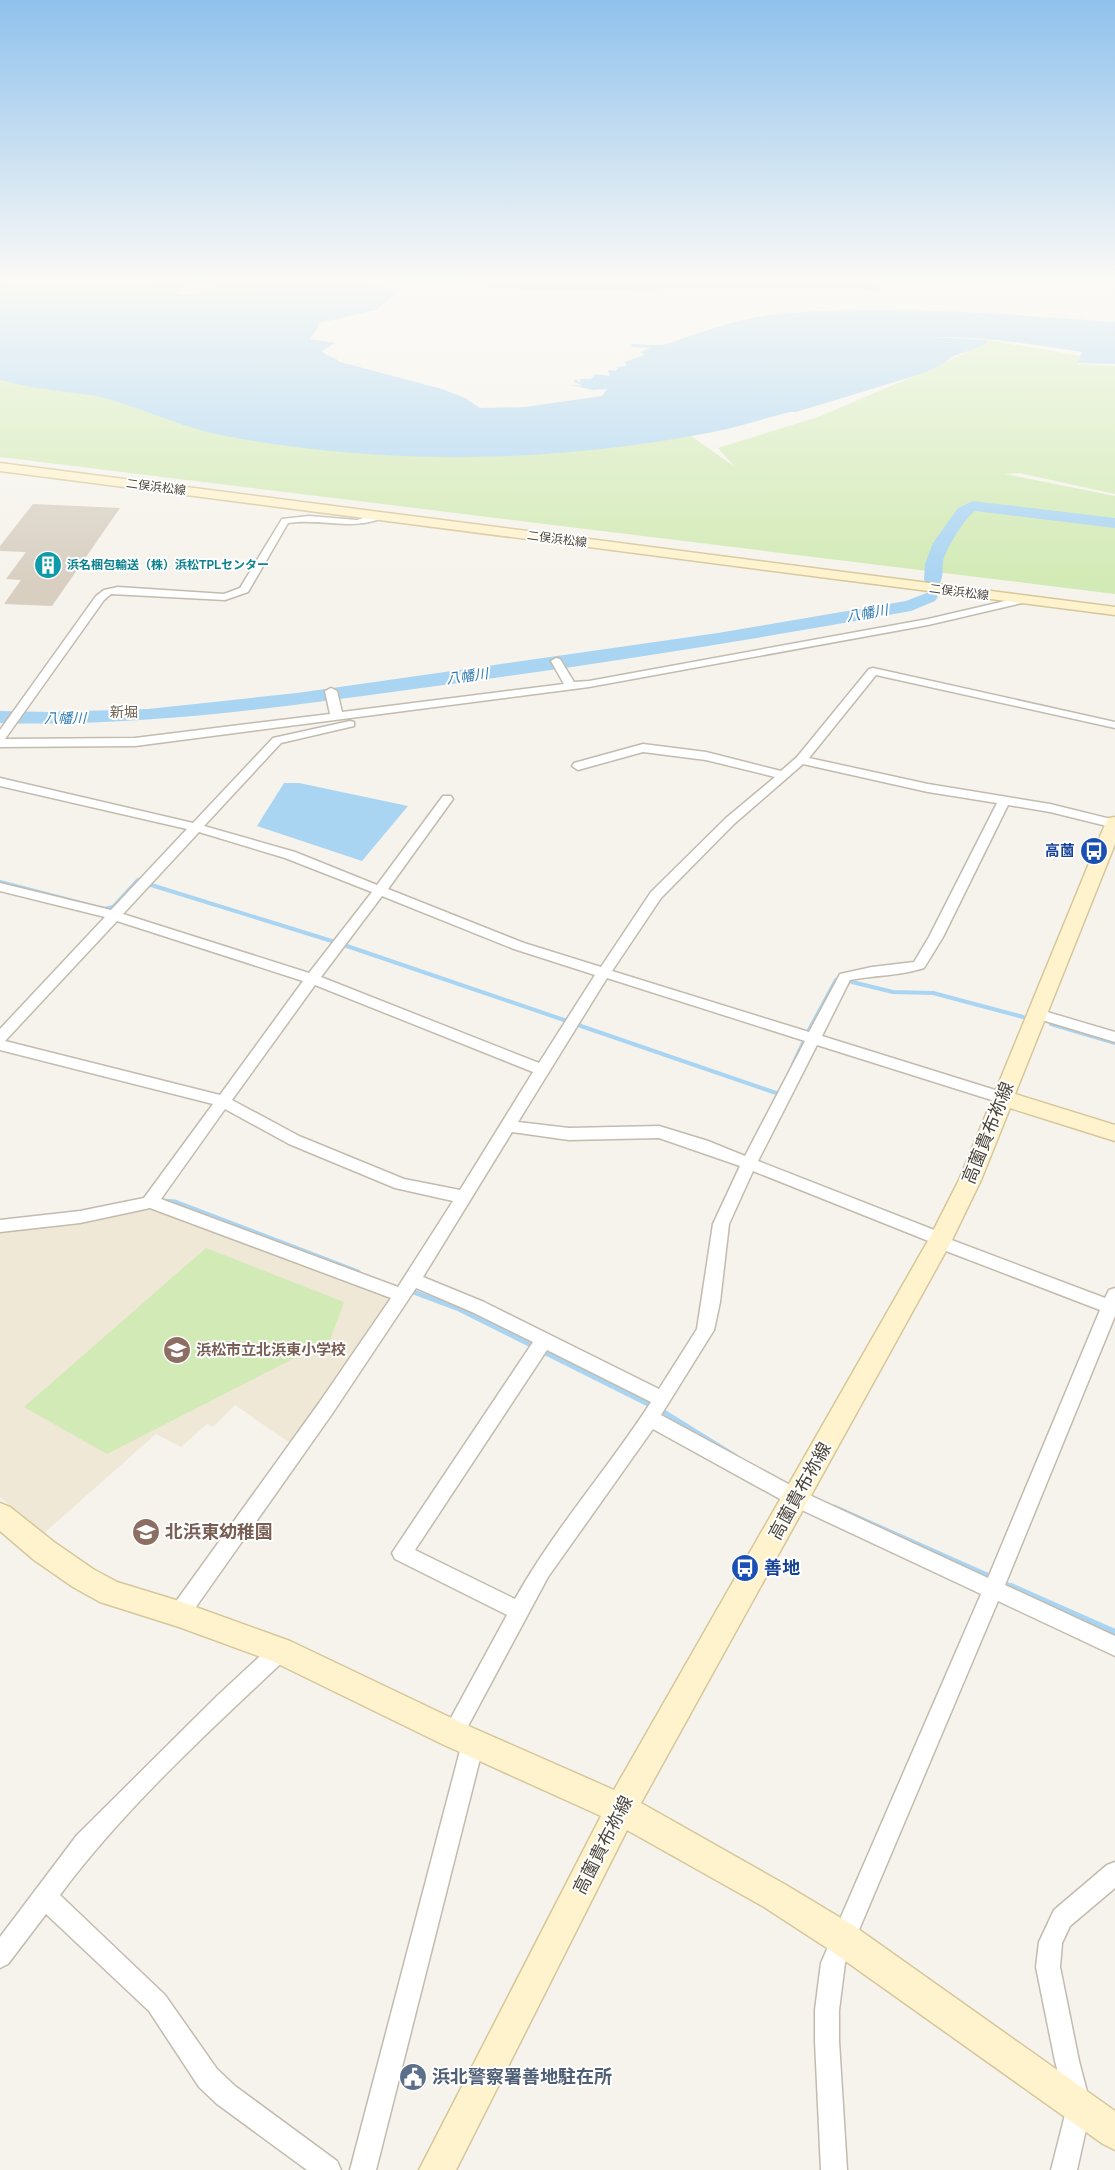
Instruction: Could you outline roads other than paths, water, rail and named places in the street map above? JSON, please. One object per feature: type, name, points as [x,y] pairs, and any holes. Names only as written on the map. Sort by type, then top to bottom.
[{"type":"main road","name":"二俣浜松線","points":[[0,467],[1115,611]]},
{"type":"main road","points":[[1022,600],[1036,607],[1115,622]]},
{"type":"main road","name":"高薗貴布祢線","points":[[437,2170],[621,1809],[940,1241],[970,1180],[1036,1014],[1114,829]]},
{"type":"main road","points":[[1002,1098],[1115,1133]]},
{"type":"main road","points":[[0,1515],[44,1551],[83,1578],[110,1593],[179,1614],[280,1651],[463,1738],[621,1809],[775,1896],[842,1938],[1115,2132]]},
{"type":"street","points":[[0,738],[100,598],[108,592],[118,590],[225,597],[244,590],[285,521],[305,518],[359,523],[368,522],[379,516]]},
{"type":"street","points":[[0,1038],[277,740],[447,703],[568,681],[928,622],[1022,600]]},
{"type":"street","points":[[556,661],[568,681]]},
{"type":"street","points":[[179,1614],[333,1401],[408,1289],[604,971],[656,895],[730,821],[801,760],[873,671],[1115,725]]},
{"type":"street","points":[[331,691],[336,711]]},
{"type":"street","points":[[0,743],[135,742],[336,711],[447,703]]},
{"type":"street","points":[[578,766],[636,750],[653,749],[706,756],[784,775]]},
{"type":"street","points":[[801,760],[928,788],[1005,799],[1114,829]]},
{"type":"street","points":[[0,782],[196,827],[290,854],[519,946],[604,971],[1002,1098]]},
{"type":"street","points":[[0,1226],[80,1217],[140,1206],[150,1202],[222,1101],[405,858],[447,798]]},
{"type":"street","points":[[364,2170],[463,1738],[520,1611],[541,1571],[650,1418],[705,1330],[713,1292],[722,1224],[749,1163],[791,1085],[813,1037],[845,977],[872,971],[906,969],[918,965],[936,936],[1005,799]]},
{"type":"street","points":[[0,887],[113,915],[312,979],[543,1070]]},
{"type":"street","points":[[1036,1014],[1115,1037]]},
{"type":"street","points":[[0,1045],[222,1101],[294,1140],[393,1180],[464,1197]]},
{"type":"street","points":[[508,1126],[569,1134],[659,1132],[702,1144],[940,1241],[1114,1304],[842,1938],[834,1963],[827,2010],[834,2170]]},
{"type":"street","points":[[150,1202],[408,1289],[478,1307],[540,1346],[662,1399]]},
{"type":"street","points":[[520,1611],[402,1553],[540,1346]]},
{"type":"street","points":[[650,1418],[796,1498],[1115,1646]]},
{"type":"street","points":[[0,1956],[85,1843],[224,1703],[280,1651]]},
{"type":"street","points":[[1064,2170],[1079,2107],[1067,2061],[1048,1967],[1051,1942],[1062,1918],[1115,1873]]},
{"type":"street","points":[[44,1896],[157,2003],[208,2078],[226,2095],[328,2170]]},
{"type":"water","points":[[6,381],[413,381],[442,389],[465,398],[480,408],[525,407],[602,396],[607,389],[593,390],[571,385],[583,386],[574,381],[580,383],[580,381],[897,381],[796,412],[718,431],[649,443],[589,450],[467,457],[406,456],[285,446],[211,433],[104,398]]},
{"type":"water","points":[[284,783],[299,783],[408,806],[362,861],[257,826]]},
{"type":"waterway","name":"八幡川","points":[[933,580],[934,564],[939,550],[963,513],[970,507],[982,506],[1115,523]]},
{"type":"waterway","name":"八幡川","points":[[0,717],[98,718],[148,715],[297,699],[718,639],[911,606],[929,597]]},
{"type":"waterway","points":[[0,882],[104,909],[113,907],[138,880]]},
{"type":"waterway","points":[[148,884],[335,942]]},
{"type":"waterway","points":[[344,945],[567,1021]]},
{"type":"waterway","points":[[809,1030],[836,980]]},
{"type":"waterway","points":[[852,982],[893,992],[933,993],[1023,1017]]},
{"type":"waterway","points":[[1051,1024],[1115,1043]]},
{"type":"waterway","points":[[578,1025],[779,1094],[781,1091]]},
{"type":"waterway","points":[[793,1064],[803,1043]]},
{"type":"waterway","points":[[162,1201],[175,1202],[358,1272]]},
{"type":"waterway","points":[[408,1290],[459,1309],[535,1347]]},
{"type":"waterway","points":[[542,1351],[652,1406]]},
{"type":"waterway","points":[[664,1412],[735,1456]]},
{"type":"waterway","points":[[834,1507],[987,1575]]},
{"type":"waterway","points":[[1006,1584],[1013,1587]]},
{"type":"waterway","points":[[1011,1586],[1115,1632]]},
{"type":"place","name":"浜名梱包輸送（株）浜松TPLセンター","points":[[48,565]]},
{"type":"place","name":"高薗","points":[[1094,851]]},
{"type":"place","name":"浜松市立北浜東小学校","points":[[177,1350]]},
{"type":"place","name":"北浜東幼稚園","points":[[146,1532]]},
{"type":"place","name":"善地","points":[[745,1568]]},
{"type":"place","name":"浜北警察署善地駐在所","points":[[413,2077]]},
{"type":"district","name":"新堀","points":[[124,712]]}]
